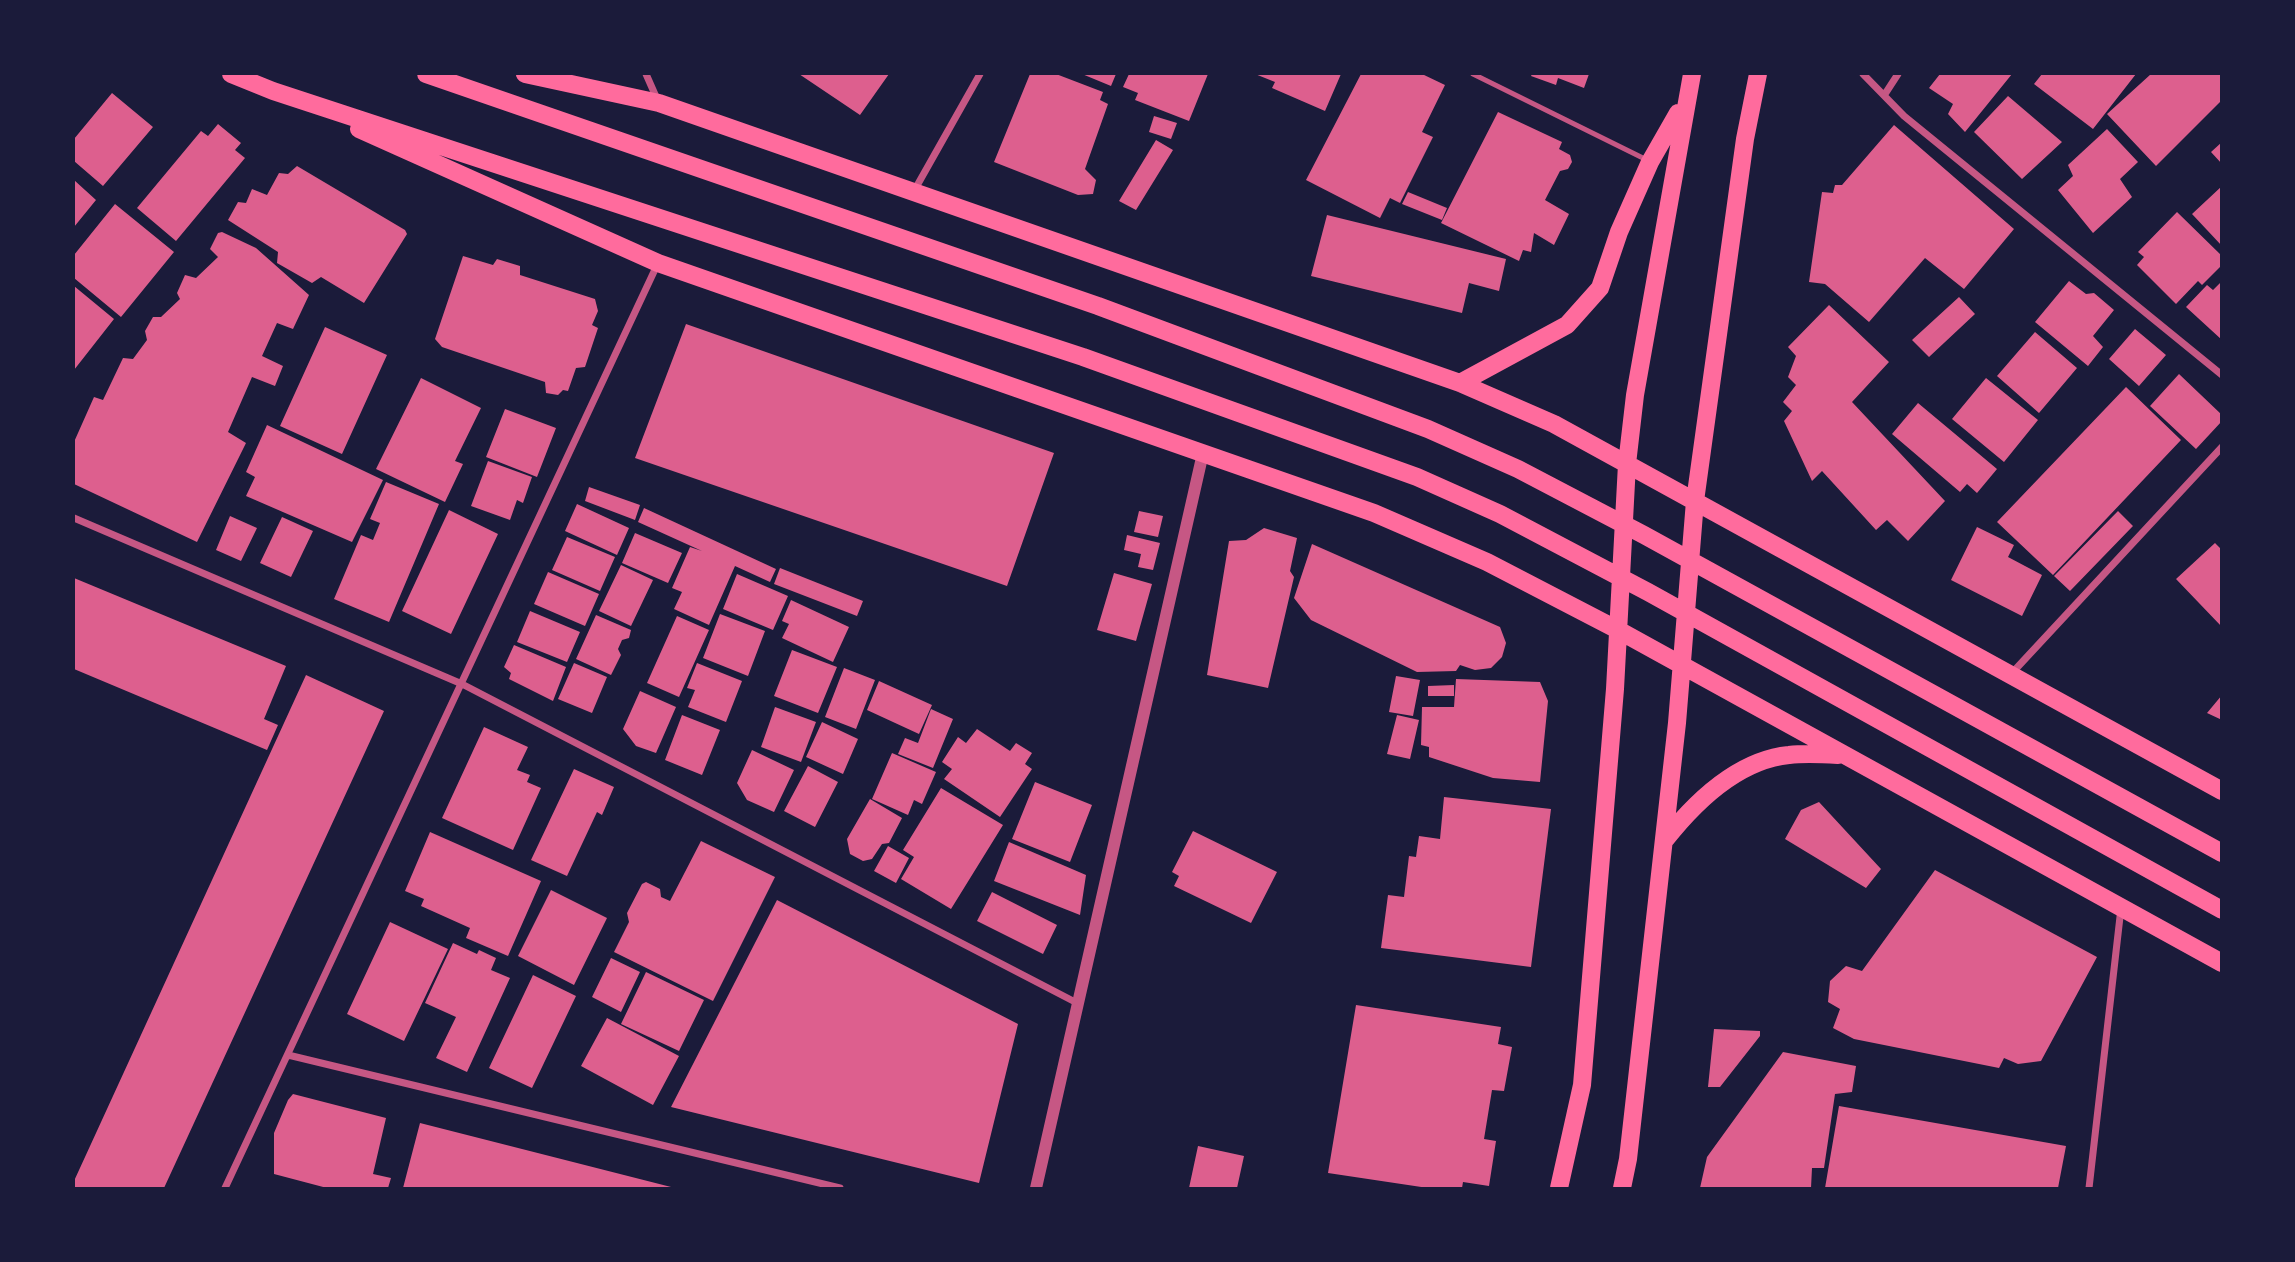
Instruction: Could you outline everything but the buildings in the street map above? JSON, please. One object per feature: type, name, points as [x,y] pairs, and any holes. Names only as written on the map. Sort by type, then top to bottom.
[{"type":"main road","points":[[231,74],[658,263],[1374,513],[1487,562],[1618,630],[2221,963]]},
{"type":"main road","points":[[426,74],[1098,306],[1428,429],[1518,469],[1644,535],[2221,853]]},
{"type":"main road","points":[[525,74],[659,103],[1460,383],[1554,424],[2012,673],[2221,791]]},
{"type":"main road","points":[[1559,1188],[1582,1085],[1618,630],[1627,464],[1635,395],[1684,103],[1692,74]]},
{"type":"main road","points":[[1622,1188],[1629,1159],[1664,841],[1695,501],[1745,139],[1758,74]]},
{"type":"main road","points":[[273,91],[1083,357],[1417,477],[1500,514],[1902,731],[2221,910]]},
{"type":"main road","points":[[1460,383],[1567,325],[1600,288],[1619,232],[1650,162],[1684,103]]},
{"type":"main road","points":[[1664,841],[1704,796],[1741,772],[1787,755],[1841,755]]},
{"type":"street","points":[[646,74],[659,103]]},
{"type":"street","points":[[914,191],[980,74]]},
{"type":"street","points":[[1863,74],[1904,116],[2221,375]]},
{"type":"street","points":[[1885,94],[1898,74]]},
{"type":"street","points":[[225,1188],[658,263]]},
{"type":"street","points":[[2012,673],[2221,447]]},
{"type":"street","points":[[1036,1188],[1203,453]]},
{"type":"street","points":[[74,518],[463,684],[1079,1004]]},
{"type":"street","points":[[2089,1188],[2121,907]]},
{"type":"street","points":[[288,1055],[840,1188]]},
{"type":"lane","points":[[1473,74],[1650,162]]}]
